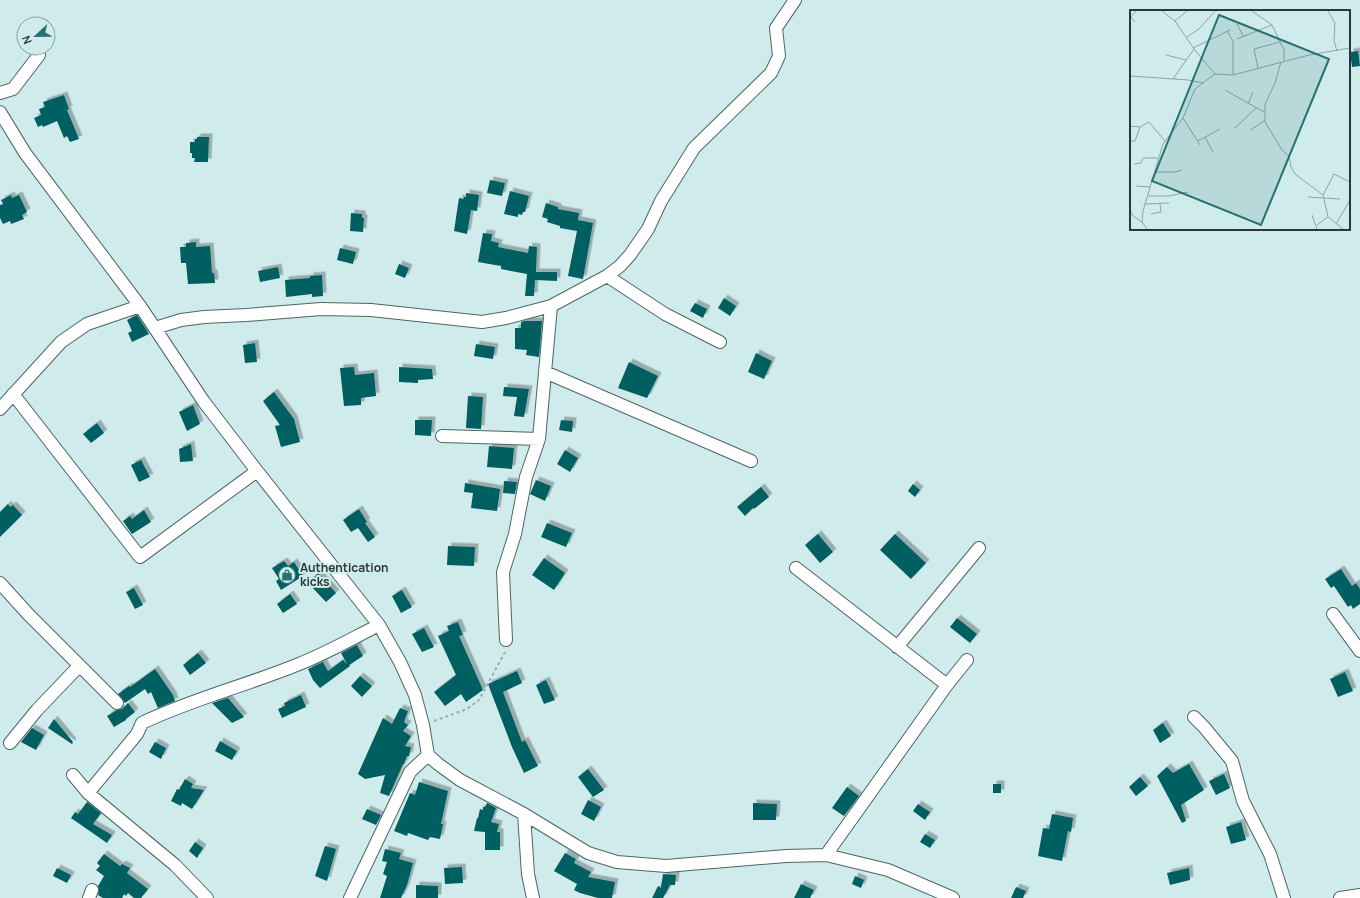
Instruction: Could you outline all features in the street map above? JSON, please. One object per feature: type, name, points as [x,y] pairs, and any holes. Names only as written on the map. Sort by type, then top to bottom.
[{"type":"street","points":[[155,328],[181,320],[204,317],[246,316],[321,309],[371,310],[482,322],[506,318],[551,306],[607,276],[620,266],[648,229],[661,201],[694,148],[771,73],[779,56],[776,28],[795,0]]},
{"type":"street","points":[[0,93],[13,88],[38,56]]},
{"type":"street","points":[[0,112],[25,153],[140,306],[204,402],[379,625],[400,662],[416,695],[428,755],[460,780],[524,814],[588,852],[618,862],[666,866],[786,856],[826,855],[888,870],[953,898]]},
{"type":"street","points":[[607,276],[665,314],[720,342]]},
{"type":"street","points":[[0,409],[61,342],[87,324],[140,306]]},
{"type":"street","points":[[506,640],[503,572],[516,534],[526,478],[539,439],[551,306]]},
{"type":"street","points":[[545,372],[751,462]]},
{"type":"street","points":[[13,394],[140,558],[257,471]]},
{"type":"street","points":[[442,436],[539,439]]},
{"type":"street","points":[[897,647],[979,548]]},
{"type":"street","points":[[796,568],[947,685]]},
{"type":"street","points":[[0,583],[28,614],[117,703]]},
{"type":"street","points":[[1333,614],[1360,651]]},
{"type":"street","points":[[88,793],[137,734],[142,723],[190,703],[300,664],[379,625]]},
{"type":"street","points":[[826,855],[947,685],[967,660]]},
{"type":"street","points":[[10,743],[37,710],[80,666]]},
{"type":"street","points":[[1194,717],[1232,761],[1243,801],[1270,854],[1284,898]]},
{"type":"street","points":[[350,898],[410,772],[428,755]]},
{"type":"street","points":[[73,775],[88,793],[175,865],[207,898]]},
{"type":"street","points":[[524,814],[528,874],[533,898]]},
{"type":"street","points":[[1340,898],[1360,895]]},
{"type":"path","points":[[423,725],[467,709],[479,700],[505,653],[506,640]]},
{"type":"building","points":[[1358,51],[1360,66],[1352,67],[1350,52]]},
{"type":"building","points":[[64,95],[69,109],[67,110],[79,139],[70,142],[67,136],[64,138],[57,121],[43,127],[42,125],[38,127],[34,118],[41,115],[39,109],[45,107],[43,102]]},
{"type":"building","points":[[197,137],[209,137],[208,162],[194,162],[195,158],[192,158],[192,153],[190,153],[190,142],[195,142]]},
{"type":"building","points":[[490,180],[505,183],[502,196],[487,193]]},
{"type":"building","points":[[510,191],[529,196],[525,212],[523,212],[522,215],[518,214],[518,217],[504,214]]},
{"type":"building","points":[[466,193],[479,195],[477,211],[471,210],[467,234],[454,231],[459,198],[464,199],[464,197],[466,197]]},
{"type":"building","points":[[11,195],[12,198],[19,195],[27,212],[22,215],[24,219],[11,224],[10,221],[3,224],[0,218],[0,205],[3,204],[1,200]]},
{"type":"building","points":[[546,203],[558,207],[558,209],[579,213],[578,220],[593,223],[583,279],[568,276],[577,231],[560,228],[560,226],[547,222],[548,219],[542,217]]},
{"type":"building","points":[[351,213],[362,214],[362,218],[364,218],[363,232],[350,231]]},
{"type":"building","points":[[483,233],[492,234],[491,241],[499,243],[498,247],[528,253],[529,246],[537,247],[536,272],[557,272],[557,281],[535,280],[534,296],[525,296],[527,274],[501,269],[501,266],[478,262]]},
{"type":"building","points":[[196,242],[196,247],[210,246],[212,273],[214,273],[215,283],[188,284],[186,263],[181,263],[180,247],[186,247],[186,243]]},
{"type":"building","points":[[340,248],[356,252],[353,264],[337,260]]},
{"type":"building","points":[[399,264],[409,268],[405,278],[395,274]]},
{"type":"building","points":[[278,267],[280,278],[260,282],[258,271]]},
{"type":"building","points":[[322,275],[323,296],[312,297],[312,294],[286,297],[285,280],[310,278],[310,276]]},
{"type":"building","points":[[724,298],[736,306],[730,316],[718,308]]},
{"type":"building","points":[[695,303],[707,309],[703,318],[690,311]]},
{"type":"building","points":[[137,315],[149,334],[132,342],[128,333],[132,331],[127,320]]},
{"type":"building","points":[[542,321],[539,357],[526,355],[527,350],[515,349],[515,328],[521,328],[521,322]]},
{"type":"building","points":[[255,343],[257,362],[245,363],[243,345]]},
{"type":"building","points":[[476,344],[495,347],[493,359],[474,356]]},
{"type":"building","points":[[756,353],[772,361],[764,379],[748,372]]},
{"type":"building","points":[[629,362],[658,376],[647,398],[618,388]]},
{"type":"building","points":[[354,367],[355,375],[374,373],[376,396],[361,398],[361,405],[344,406],[340,368]]},
{"type":"building","points":[[399,367],[432,369],[433,379],[418,380],[418,383],[399,382]]},
{"type":"building","points":[[504,387],[529,389],[524,417],[514,416],[517,397],[503,396]]},
{"type":"building","points":[[274,392],[294,419],[300,442],[281,447],[275,426],[280,425],[263,401]]},
{"type":"building","points":[[468,396],[483,397],[481,429],[466,428]]},
{"type":"building","points":[[193,405],[200,424],[187,431],[179,412]]},
{"type":"building","points":[[415,420],[432,420],[431,436],[415,435]]},
{"type":"building","points":[[561,420],[573,421],[572,432],[559,430]]},
{"type":"building","points":[[97,423],[104,433],[91,443],[83,434]]},
{"type":"building","points":[[191,444],[193,461],[180,462],[179,449]]},
{"type":"building","points":[[489,446],[514,448],[512,469],[487,467]]},
{"type":"building","points":[[565,450],[578,458],[570,472],[557,464]]},
{"type":"building","points":[[141,460],[150,477],[139,482],[131,465]]},
{"type":"building","points":[[536,480],[551,486],[545,501],[530,494]]},
{"type":"building","points":[[504,481],[517,482],[515,494],[503,493]]},
{"type":"building","points":[[465,483],[500,489],[497,511],[471,508],[473,493],[464,492]]},
{"type":"building","points":[[913,484],[920,490],[915,497],[908,491]]},
{"type":"building","points":[[761,487],[769,497],[754,509],[753,508],[745,516],[737,507]]},
{"type":"building","points":[[8,504],[10,507],[13,505],[22,515],[0,537],[0,512]]},
{"type":"building","points":[[359,509],[367,522],[365,523],[375,537],[368,542],[358,528],[351,532],[343,520]]},
{"type":"building","points":[[144,510],[151,522],[132,534],[123,521],[130,516],[132,519]]},
{"type":"building","points":[[547,523],[572,533],[566,547],[541,537]]},
{"type":"building","points":[[818,534],[833,552],[820,563],[805,545]]},
{"type":"building","points":[[895,534],[926,563],[911,579],[880,550]]},
{"type":"building","points":[[448,546],[475,547],[474,566],[447,565]]},
{"type":"building","points":[[544,558],[565,573],[554,590],[532,575]]},
{"type":"building","name":"Authentication kicks","points":[[284,561],[288,566],[294,562],[303,576],[281,590],[276,581],[279,579],[272,568]]},
{"type":"building","points":[[1341,569],[1352,586],[1356,583],[1360,589],[1360,604],[1353,609],[1351,605],[1348,607],[1334,586],[1331,588],[1325,579]]},
{"type":"building","points":[[318,573],[336,593],[326,602],[308,583]]},
{"type":"building","points":[[134,588],[143,605],[135,609],[126,592]]},
{"type":"building","points":[[402,590],[412,607],[401,613],[392,596]]},
{"type":"building","points":[[290,594],[297,604],[283,613],[277,604]]},
{"type":"building","points":[[957,618],[977,634],[970,643],[950,627]]},
{"type":"building","points":[[458,622],[463,635],[459,636],[483,690],[466,702],[461,694],[445,706],[434,692],[456,675],[438,636],[449,631],[447,626]]},
{"type":"building","points":[[424,628],[434,647],[422,652],[412,634]]},
{"type":"building","points":[[357,645],[363,656],[320,688],[313,680],[308,669],[323,662],[328,671],[343,660],[347,664],[341,653]]},
{"type":"building","points":[[198,653],[206,663],[190,675],[183,665]]},
{"type":"building","points":[[155,669],[173,695],[175,701],[158,708],[151,692],[148,694],[145,689],[125,703],[118,694]]},
{"type":"building","points":[[517,671],[522,683],[503,692],[522,742],[525,740],[538,766],[524,773],[512,747],[488,684]]},
{"type":"building","points":[[1345,672],[1353,691],[1338,697],[1330,679]]},
{"type":"building","points":[[360,676],[372,686],[362,697],[351,686]]},
{"type":"building","points":[[546,680],[555,700],[544,704],[536,685]]},
{"type":"building","points":[[301,695],[306,707],[282,718],[278,709],[285,706],[284,703]]},
{"type":"building","points":[[228,698],[244,717],[232,723],[212,703]]},
{"type":"building","points":[[128,703],[135,712],[126,720],[114,727],[107,716],[117,710],[122,709]]},
{"type":"building","points":[[400,708],[408,711],[404,722],[408,725],[403,731],[411,736],[405,746],[411,747],[409,756],[407,756],[403,764],[389,796],[380,793],[385,775],[365,779],[358,774],[383,718],[392,724]]},
{"type":"building","points":[[54,719],[73,742],[72,744],[48,728]]},
{"type":"building","points":[[1163,723],[1171,736],[1160,743],[1153,730]]},
{"type":"building","points":[[32,728],[44,735],[36,750],[21,742]]},
{"type":"building","points":[[220,741],[237,751],[232,760],[215,751]]},
{"type":"building","points":[[155,742],[166,748],[161,759],[149,752]]},
{"type":"building","points":[[1189,764],[1204,790],[1181,805],[1186,821],[1182,823],[1157,776],[1167,767],[1173,773]]},
{"type":"building","points":[[588,769],[604,790],[593,797],[578,777]]},
{"type":"building","points":[[1224,774],[1230,788],[1216,795],[1209,781]]},
{"type":"building","points":[[1140,777],[1148,786],[1136,796],[1129,787]]},
{"type":"building","points":[[185,779],[193,784],[191,788],[204,790],[192,809],[182,803],[181,806],[171,801],[177,789],[179,790]]},
{"type":"building","points":[[419,782],[448,791],[441,824],[443,824],[440,839],[430,837],[428,840],[408,833],[407,836],[394,831],[410,793],[415,795]]},
{"type":"building","points":[[993,784],[1001,784],[1001,793],[993,793]]},
{"type":"building","points":[[847,787],[859,796],[844,816],[832,808]]},
{"type":"building","points":[[588,800],[601,807],[594,821],[581,814]]},
{"type":"building","points":[[87,802],[101,813],[93,824],[112,835],[107,843],[71,818],[75,812],[78,814]]},
{"type":"building","points":[[487,803],[496,808],[491,822],[499,824],[497,832],[500,832],[500,850],[485,850],[485,832],[474,831],[480,809],[483,810],[483,807],[485,807]]},
{"type":"building","points":[[753,803],[777,804],[776,820],[753,820]]},
{"type":"building","points":[[918,804],[930,812],[925,820],[913,811]]},
{"type":"building","points":[[367,809],[381,815],[376,825],[362,819]]},
{"type":"building","points":[[1052,814],[1073,818],[1071,832],[1068,831],[1062,861],[1038,856],[1043,828],[1049,829]]},
{"type":"building","points":[[1241,822],[1246,840],[1231,844],[1226,827]]},
{"type":"building","points":[[925,834],[935,840],[930,848],[920,842]]},
{"type":"building","points":[[195,842],[203,848],[197,858],[189,851]]},
{"type":"building","points":[[325,846],[336,849],[327,881],[315,876]]},
{"type":"building","points":[[385,849],[401,853],[399,859],[413,863],[407,885],[401,898],[380,898],[387,876],[383,874],[387,862],[382,861]]},
{"type":"building","points":[[565,853],[576,859],[574,863],[591,872],[588,877],[615,882],[612,898],[598,898],[580,893],[574,890],[577,884],[554,871]]},
{"type":"building","points":[[104,854],[120,866],[122,864],[130,868],[127,873],[148,889],[141,898],[134,898],[128,893],[126,896],[124,894],[122,898],[103,898],[98,895],[98,886],[104,876],[96,870],[100,866],[97,863]]},
{"type":"building","points":[[462,867],[463,883],[445,884],[444,868]]},
{"type":"building","points":[[57,868],[71,875],[67,883],[53,876]]},
{"type":"building","points":[[1189,868],[1190,880],[1170,885],[1167,873]]},
{"type":"building","points":[[663,874],[676,875],[675,885],[670,885],[663,898],[652,898],[658,886],[661,888]]},
{"type":"building","points":[[855,876],[864,880],[861,888],[852,884]]},
{"type":"building","points":[[801,884],[814,890],[810,898],[794,898]]},
{"type":"building","points":[[416,885],[438,886],[438,898],[416,898]]},
{"type":"building","points":[[1016,887],[1026,891],[1023,898],[1011,898]]},
{"type":"place","name":"Authentication kicks","points":[[287,575]]}]
